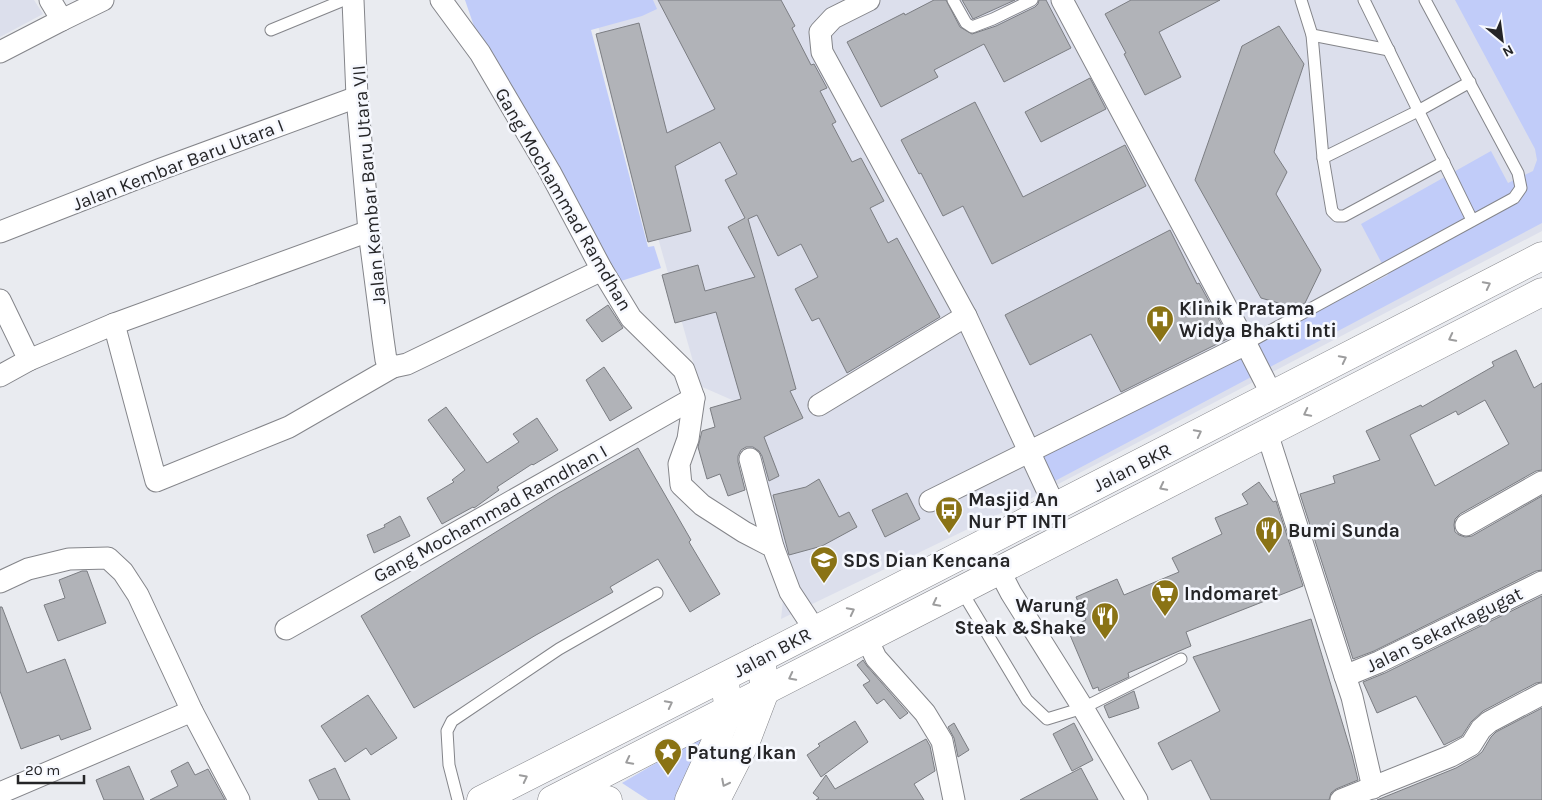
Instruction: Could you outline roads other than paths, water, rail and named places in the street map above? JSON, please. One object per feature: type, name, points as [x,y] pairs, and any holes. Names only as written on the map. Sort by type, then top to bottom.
[{"type":"main road","name":"Jalan BKR","points":[[481,800],[724,678],[1542,256]]},
{"type":"main road","name":"Jalan BKR","points":[[561,795],[1542,292]]},
{"type":"main road","points":[[716,800],[746,741],[766,691],[762,658]]},
{"type":"main road","points":[[689,800],[729,710],[724,678]]},
{"type":"main road","points":[[561,795],[608,800]]},
{"type":"street","points":[[50,0],[62,20]]},
{"type":"street","points":[[0,52],[103,0]]},
{"type":"street","name":"Jalan Kembar Baru Utara VII","points":[[353,0],[357,97],[369,231],[386,360],[393,367]]},
{"type":"street","name":"Gang Mochammad Ramdhan","points":[[441,0],[480,53],[550,172],[602,270],[631,318],[684,370],[694,398],[688,439],[679,464],[681,485],[702,505],[744,532],[773,547]]},
{"type":"street","points":[[869,0],[833,18],[820,32],[822,52],[966,316],[1054,507]]},
{"type":"street","points":[[1062,0],[1272,395]]},
{"type":"street","name":"Jalan Kembar Baru Utara I","points":[[0,232],[161,169],[357,97]]},
{"type":"street","points":[[0,376],[29,360],[114,324],[369,231]]},
{"type":"street","points":[[114,324],[156,481],[289,427],[393,367],[407,364],[602,270]]},
{"type":"street","points":[[0,300],[29,360]]},
{"type":"street","points":[[819,405],[966,316]]},
{"type":"street","points":[[930,500],[1246,344]]},
{"type":"street","name":"Gang Mochammad Ramdhan I","points":[[286,629],[694,398]]},
{"type":"street","points":[[1267,433],[1346,676],[1373,788]]},
{"type":"street","points":[[750,459],[773,547],[790,592],[815,630]]},
{"type":"street","points":[[1466,525],[1542,482]]},
{"type":"street","points":[[0,582],[28,569],[69,558],[108,558],[123,572],[138,595],[192,711],[239,800]]},
{"type":"street","points":[[999,570],[1011,593],[1083,708],[1137,800]]},
{"type":"street","name":"Jalan Sekarkagugat","points":[[1346,676],[1379,662],[1542,582]]},
{"type":"street","points":[[867,639],[876,658],[925,713],[942,741],[954,800]]},
{"type":"street","points":[[1341,800],[1451,756],[1471,745],[1481,729],[1490,722],[1542,694]]},
{"type":"street","points":[[0,793],[192,711]]},
{"type":"lane","points":[[271,30],[344,0]]},
{"type":"lane","points":[[953,0],[966,23],[972,27],[1032,0]]},
{"type":"lane","points":[[1301,0],[1312,35],[1323,158],[1332,211],[1337,216],[1344,216],[1444,162]]},
{"type":"lane","points":[[1364,0],[1472,220]]},
{"type":"lane","points":[[1246,344],[1514,198],[1521,188],[1518,173],[1425,0]]},
{"type":"lane","points":[[1312,35],[1389,50]]},
{"type":"lane","points":[[1323,158],[1418,111],[1470,82]]},
{"type":"lane","points":[[961,590],[1027,700],[1047,719],[1083,708],[1181,659]]},
{"type":"lane","points":[[458,800],[449,765],[447,731],[452,721],[559,649],[657,593]]},
{"type":"place","name":"Klinik Pratama Widya Bhakti Inti","points":[[1160,343]]},
{"type":"place","name":"Masjid An Nur PT INTI","points":[[949,534]]},
{"type":"place","name":"Bumi Sunda","points":[[1269,554]]},
{"type":"place","name":"SDS Dian Kencana","points":[[824,584]]},
{"type":"place","name":"Indomaret","points":[[1165,617]]},
{"type":"place","name":"Warung Steak &Shake","points":[[1105,640]]},
{"type":"place","name":"Patung Ikan","points":[[668,776]]}]
